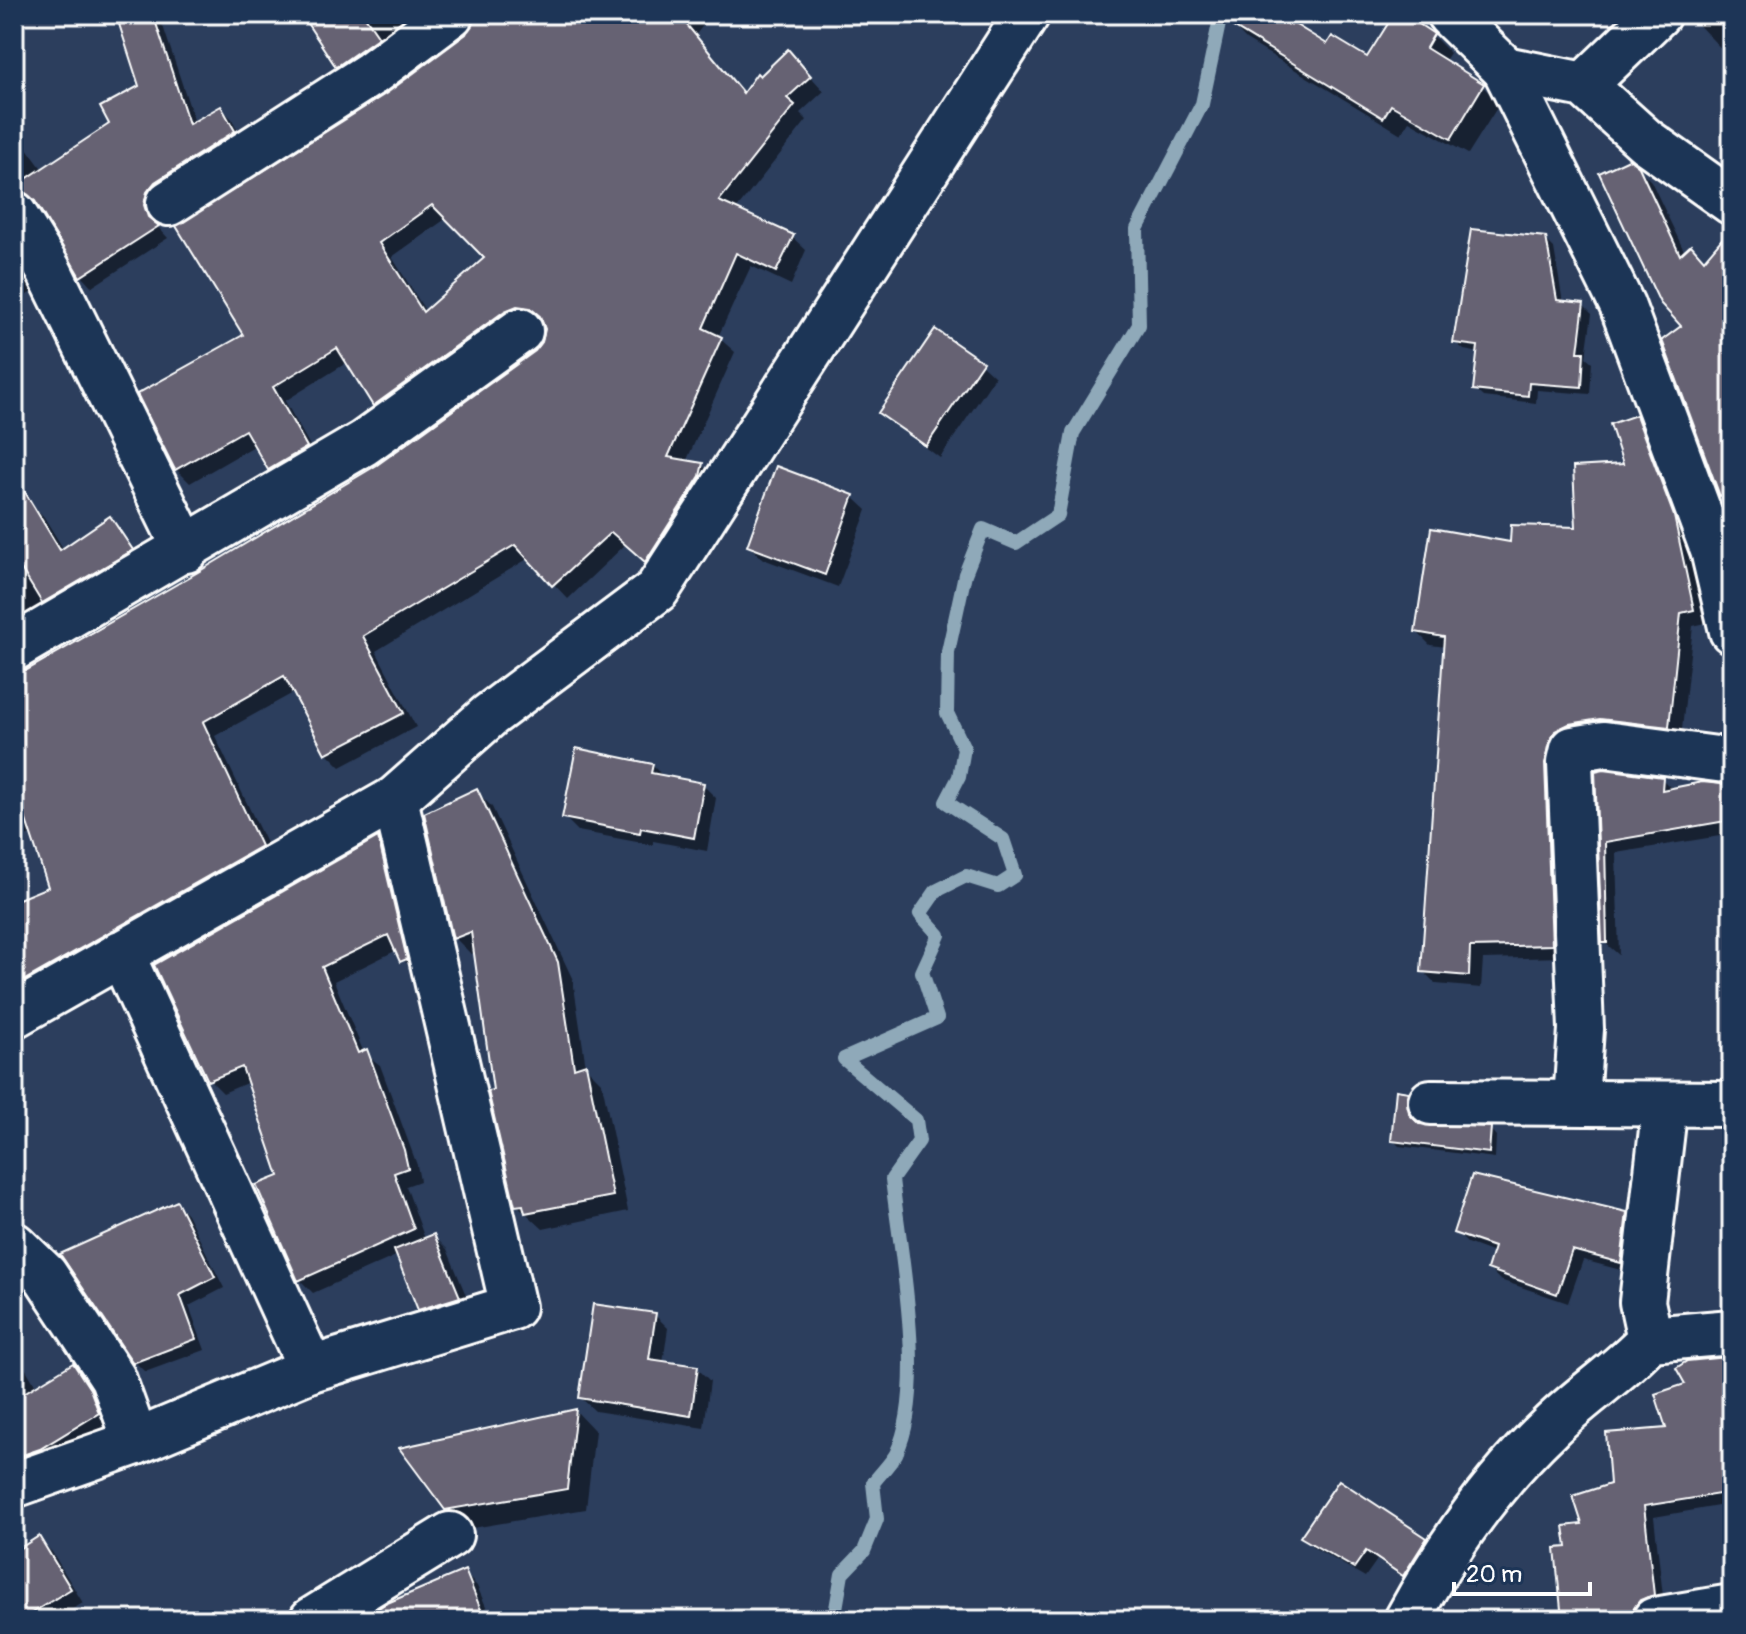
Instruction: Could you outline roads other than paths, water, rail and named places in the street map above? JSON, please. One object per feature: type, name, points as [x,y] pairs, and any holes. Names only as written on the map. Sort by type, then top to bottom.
[{"type":"street","points":[[169,203],[372,73],[451,14]]},
{"type":"street","points":[[14,1015],[395,799],[490,715],[657,590],[1027,14]]},
{"type":"street","points":[[1449,14],[1505,69],[1622,305],[1723,549],[1732,631]]},
{"type":"street","points":[[1584,85],[1658,14]]},
{"type":"street","points":[[1505,69],[1584,85],[1646,141],[1732,202]]},
{"type":"street","points":[[14,214],[48,269],[186,550]]},
{"type":"street","points":[[14,648],[364,443],[520,331]]},
{"type":"street","points":[[1576,1101],[1581,1029],[1570,762],[1573,749],[1604,744],[1732,761]]},
{"type":"street","points":[[14,1485],[136,1442],[311,1369],[513,1307],[395,799]]},
{"type":"street","points":[[121,953],[311,1369]]},
{"type":"street","points":[[1431,1102],[1732,1104]]},
{"type":"street","points":[[1650,1339],[1642,1302],[1665,1104]]},
{"type":"street","points":[[14,1245],[45,1275],[113,1378],[136,1442]]},
{"type":"street","points":[[1407,1620],[1467,1524],[1512,1465],[1594,1387],[1627,1364],[1650,1339],[1732,1332]]},
{"type":"street","points":[[312,1620],[450,1535]]},
{"type":"street","points":[[1655,1620],[1732,1607]]},
{"type":"waterway","points":[[834,1620],[842,1574],[864,1551],[877,1519],[873,1483],[896,1454],[905,1426],[911,1357],[892,1179],[919,1141],[916,1120],[844,1059],[937,1018],[922,972],[939,935],[920,914],[936,891],[966,876],[998,886],[1015,875],[1003,839],[946,802],[959,777],[964,748],[947,713],[948,652],[965,574],[983,529],[1016,543],[1058,515],[1073,433],[1139,325],[1137,229],[1202,104],[1221,14]]}]
